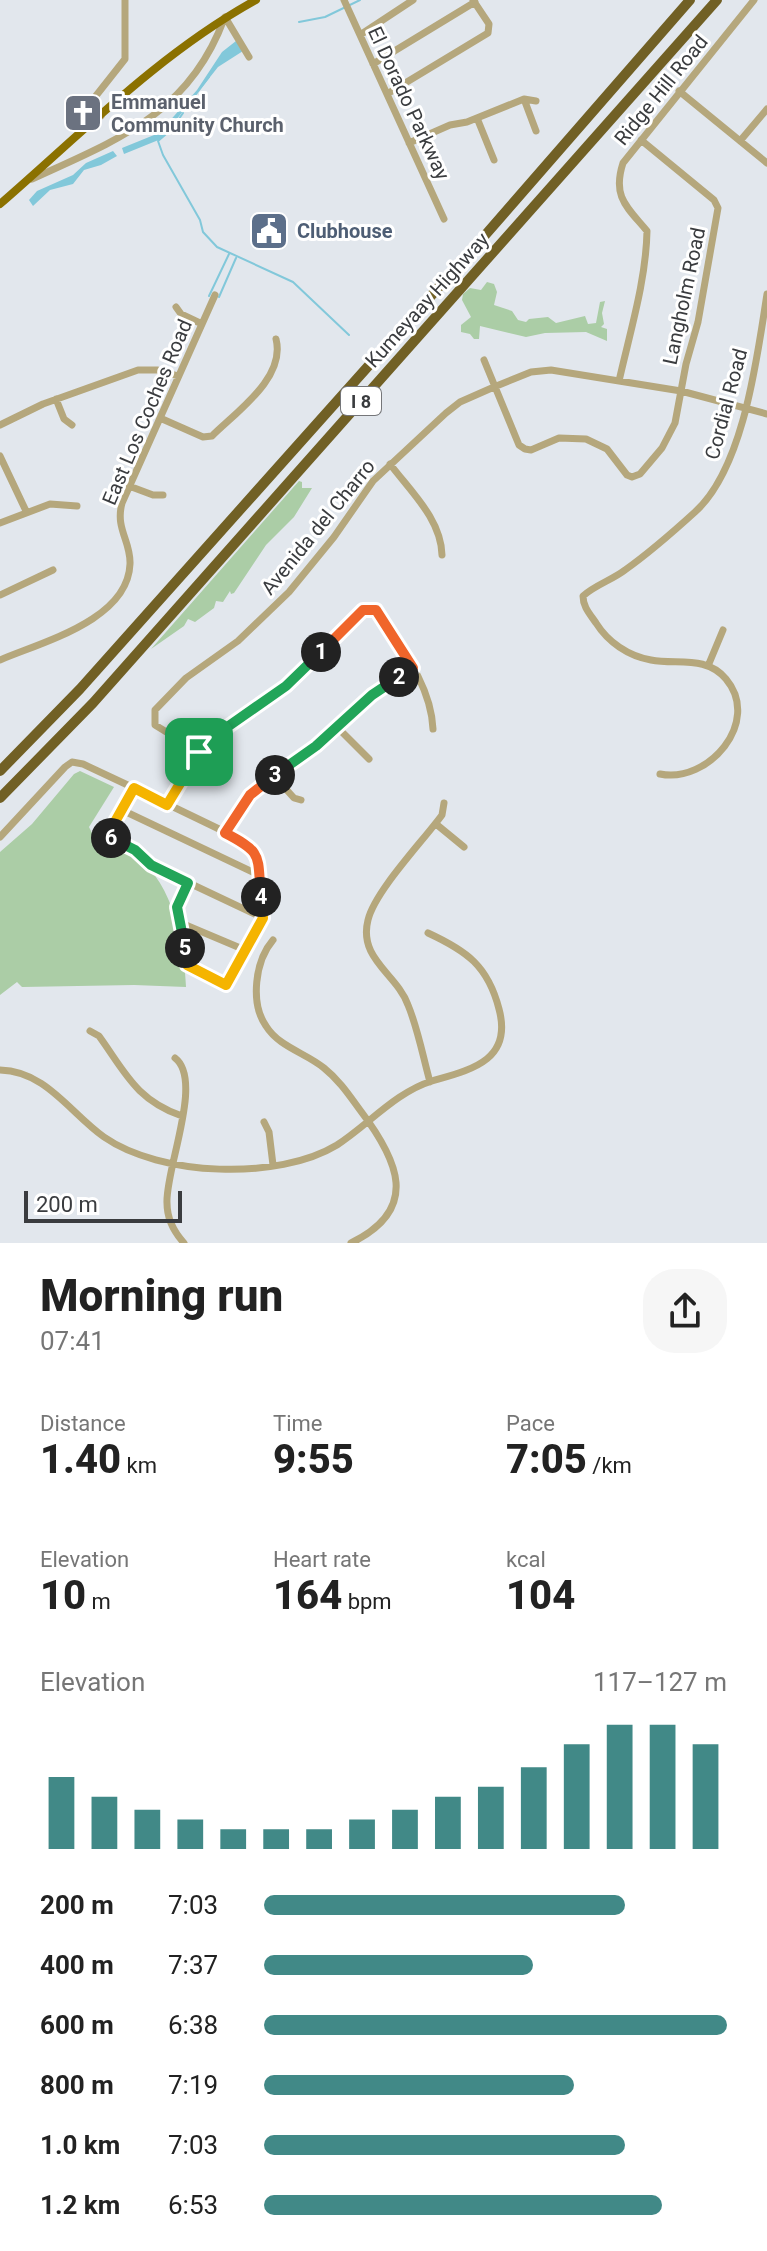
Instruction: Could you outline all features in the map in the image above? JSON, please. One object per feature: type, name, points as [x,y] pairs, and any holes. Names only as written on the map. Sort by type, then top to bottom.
[{"type":"highway","name":"Kumeyaay Highway","points":[[0,771],[80,689],[470,253],[690,0]]},
{"type":"highway","name":"Kumeyaay Highway","points":[[0,798],[93,703],[717,0]]},
{"type":"main road","points":[[0,204],[159,65],[225,17],[256,0]]},
{"type":"street","points":[[101,116],[93,104],[95,97],[125,59],[125,0]]},
{"type":"street","name":"El Dorado Parkway","points":[[344,0],[444,219]]},
{"type":"street","points":[[360,35],[413,0]]},
{"type":"street","name":"Ridge Hill Road","points":[[619,381],[647,243],[647,231],[623,202],[619,185],[623,163],[754,0]]},
{"type":"street","points":[[373,64],[474,1],[489,24],[488,33],[387,94]]},
{"type":"street","points":[[225,17],[249,57]]},
{"type":"street","points":[[26,181],[112,143],[170,103],[197,73],[215,45],[225,17]]},
{"type":"street","points":[[679,91],[767,163]]},
{"type":"street","points":[[409,143],[524,99],[536,101]]},
{"type":"street","points":[[524,99],[536,131]]},
{"type":"street","points":[[740,141],[767,109]]},
{"type":"street","points":[[477,118],[494,160]]},
{"type":"street","name":"Langholm Road","points":[[494,387],[519,445],[525,449],[531,450],[559,438],[586,439],[607,449],[632,477],[640,474],[662,448],[675,423],[698,322],[718,208],[714,200],[641,140]]},
{"type":"street","name":"Cordial Road","points":[[708,666],[693,661],[649,660],[620,648],[600,630],[583,601],[587,592],[623,571],[705,502],[723,475],[731,457],[757,359],[767,294]]},
{"type":"street","name":"East Los Coches Road","points":[[0,660],[93,619],[116,599],[126,583],[130,566],[119,519],[122,503],[215,295]]},
{"type":"street","points":[[176,307],[181,314],[202,324]]},
{"type":"street","points":[[160,418],[203,437],[212,436],[262,387],[279,350],[276,339]]},
{"type":"street","points":[[484,360],[494,387]]},
{"type":"street","points":[[0,425],[56,399],[138,370],[158,370],[178,376]]},
{"type":"street","name":"Avenida del Charro","points":[[199,752],[155,725],[155,710],[186,678],[238,641],[289,592],[334,537],[373,481],[460,402],[531,372],[545,370],[681,391],[767,414]]},
{"type":"street","points":[[56,399],[64,419],[72,425]]},
{"type":"street","points":[[0,456],[26,511]]},
{"type":"street","points":[[390,464],[436,526],[442,539],[442,555]]},
{"type":"street","points":[[129,486],[153,495],[163,495]]},
{"type":"street","points":[[0,523],[50,504],[77,506]]},
{"type":"street","points":[[0,595],[53,570]]},
{"type":"street","points":[[167,805],[199,752],[213,737],[288,684],[363,610],[376,610],[413,668],[426,693],[433,729]]},
{"type":"street","points":[[660,774],[673,777],[699,768],[714,758],[735,729],[738,705],[735,695],[726,678],[708,666],[723,630]]},
{"type":"street","points":[[225,833],[250,795],[316,746],[372,695],[413,668]]},
{"type":"street","points":[[336,726],[369,759]]},
{"type":"street","points":[[0,837],[72,762],[83,764],[134,788],[253,848],[263,918],[226,985],[187,965],[177,907],[188,883]]},
{"type":"street","points":[[274,776],[294,798],[301,800]]},
{"type":"street","points":[[134,788],[107,836],[135,850],[151,865],[263,918]]},
{"type":"street","points":[[430,1082],[409,1006],[373,958],[367,940],[368,920],[376,901],[442,815],[444,803]]},
{"type":"street","points":[[122,810],[259,875]]},
{"type":"street","points":[[436,824],[464,847]]},
{"type":"street","points":[[181,923],[245,950]]},
{"type":"street","points":[[0,1070],[25,1074],[47,1086],[98,1132],[115,1144],[143,1156],[214,1169],[273,1165],[317,1154],[335,1146],[414,1088],[466,1072],[481,1064],[495,1050],[502,1026],[494,989],[484,971],[452,944],[428,933]]},
{"type":"street","points":[[273,940],[265,950],[257,986],[262,1019],[282,1043],[311,1058],[332,1075],[382,1139],[392,1161],[394,1201],[389,1215],[381,1225],[351,1243]]},
{"type":"street","points":[[90,1031],[99,1036],[137,1091],[158,1106],[182,1116]]},
{"type":"street","points":[[175,1058],[183,1066],[186,1077],[167,1207],[172,1226],[184,1243]]},
{"type":"street","points":[[264,1122],[269,1132],[273,1165]]},
{"type":"green space","points":[[487,282],[494,284],[497,292],[494,305],[512,311],[518,320],[526,322],[548,317],[556,323],[585,316],[588,324],[596,323],[600,302],[605,301],[602,313],[604,324],[601,327],[607,329],[607,341],[586,332],[545,333],[526,337],[480,326],[479,339],[474,339],[470,334],[461,332],[461,325],[471,317],[462,300],[463,294],[470,288],[481,290]]},
{"type":"green space","points":[[299,481],[302,488],[312,488],[294,517],[266,545],[234,593],[230,591],[223,602],[216,601],[214,608],[195,622],[188,619],[184,626],[151,649]]},
{"type":"green space","points":[[80,771],[114,787],[89,827],[92,833],[137,856],[160,883],[175,916],[183,951],[186,987],[22,987],[17,982],[0,995],[0,852],[32,824],[74,774]]},
{"type":"water","points":[[236,41],[243,51],[218,67],[161,139],[124,154],[122,148],[159,133],[197,90],[222,52]]},
{"type":"water","points":[[113,151],[117,156],[84,170],[73,184],[50,190],[33,206],[29,200],[37,191],[73,175],[86,163]]},
{"type":"waterway","points":[[299,22],[325,17],[360,0]]},
{"type":"waterway","points":[[193,98],[209,77]]},
{"type":"waterway","points":[[183,113],[172,129],[158,141],[200,220],[203,232],[217,247],[293,282],[349,335]]},
{"type":"waterway","points":[[209,296],[229,254]]},
{"type":"waterway","points":[[219,297],[236,258]]},
{"type":"place","name":"Emmanuel Community Church","points":[[83,113]]},
{"type":"place","name":"Clubhouse","points":[[269,231]]},
{"type":"route","points":[[363,610],[376,610],[413,668],[372,695],[316,746],[254,791],[225,833],[253,848],[257,859],[263,918],[226,985],[187,965],[177,907],[188,883],[151,865],[135,850],[107,836],[134,788],[167,805],[199,752],[213,737],[288,684],[363,610]]}]
